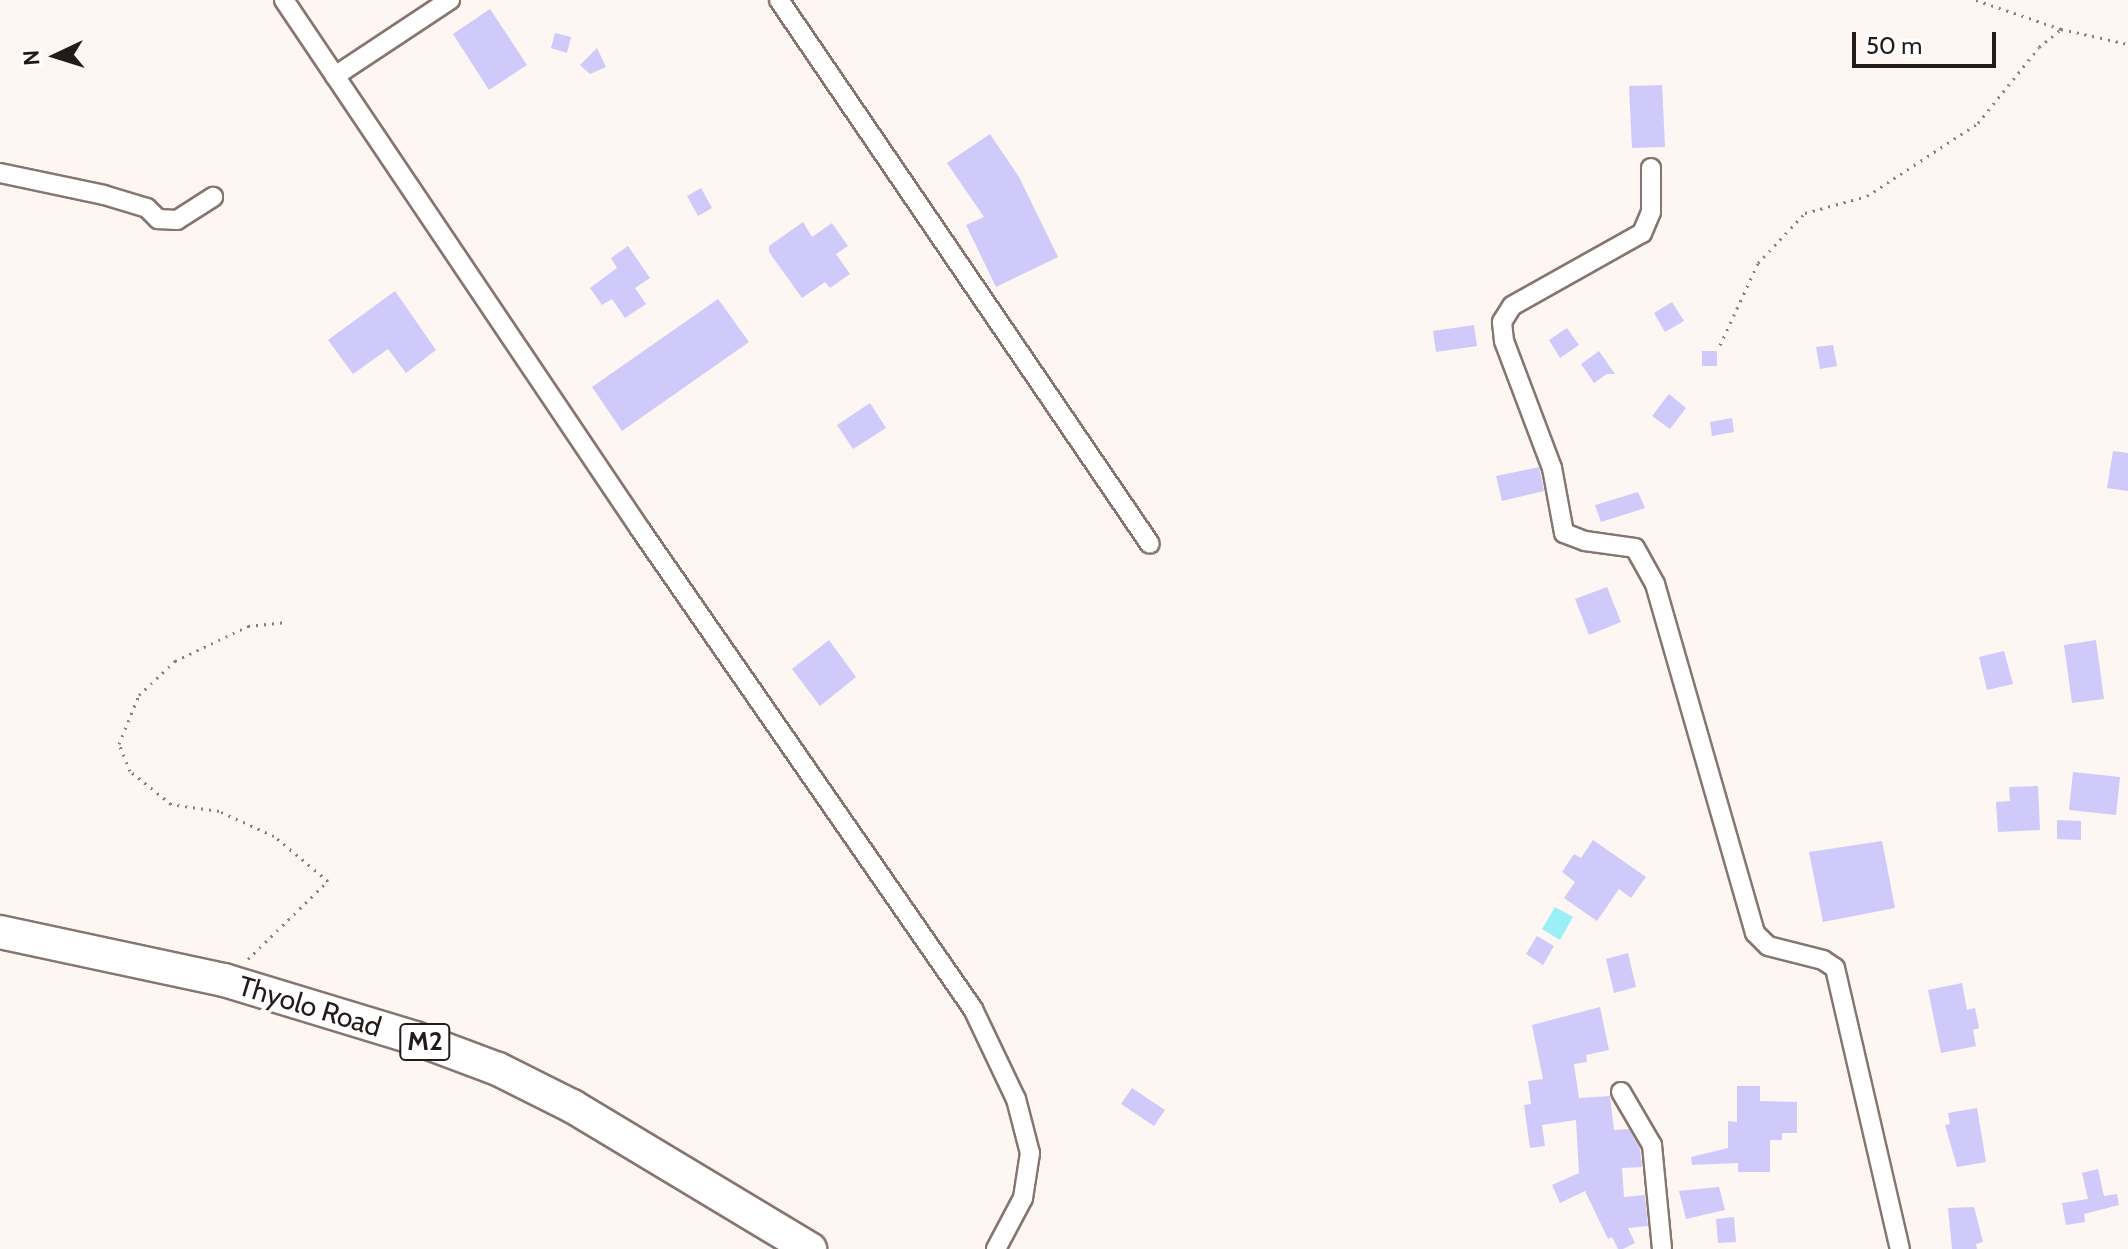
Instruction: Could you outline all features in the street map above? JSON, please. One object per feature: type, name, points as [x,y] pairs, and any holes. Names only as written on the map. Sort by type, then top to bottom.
[{"type":"highway","name":"Thyolo Road","points":[[0,932],[224,980],[415,1038],[498,1069],[572,1106],[810,1249]]},
{"type":"street","points":[[284,0],[640,529],[973,1009],[1016,1099],[1030,1153],[1023,1198],[996,1249]]},
{"type":"street","points":[[335,76],[450,0]]},
{"type":"street","points":[[779,0],[1150,544]]},
{"type":"street","points":[[1651,168],[1651,212],[1642,233],[1512,306],[1502,322],[1504,341],[1552,468],[1564,533],[1585,541],[1635,548],[1655,584],[1755,933],[1768,946],[1823,960],[1835,968],[1900,1249]]},
{"type":"street","points":[[0,173],[104,195],[147,208],[158,219],[177,220],[213,197]]},
{"type":"street","points":[[1621,1092],[1652,1145],[1662,1249]]},
{"type":"path","points":[[1976,0],[2061,29],[2128,44]]},
{"type":"path","points":[[1720,345],[1758,263],[1805,213],[1867,196],[1978,123],[2039,47],[2061,29]]},
{"type":"path","points":[[224,980],[328,881],[274,836],[219,811],[171,804],[130,771],[119,744],[139,695],[175,661],[248,626],[284,622]]},
{"type":"water","points":[[1555,907],[1573,917],[1560,940],[1542,929]]},
{"type":"building","points":[[490,9],[527,65],[489,90],[453,34]]},
{"type":"building","points":[[555,33],[571,37],[567,53],[551,48]]},
{"type":"building","points":[[597,48],[606,67],[590,74],[580,65]]},
{"type":"building","points":[[1662,85],[1665,147],[1632,148],[1629,86]]},
{"type":"building","points":[[990,134],[1019,177],[1058,257],[996,287],[966,225],[984,217],[947,163]]},
{"type":"building","points":[[701,188],[712,208],[698,216],[687,196]]},
{"type":"building","points":[[803,222],[812,237],[832,223],[848,246],[836,254],[850,274],[830,288],[825,282],[802,298],[769,252],[769,246]]},
{"type":"building","points":[[628,246],[650,278],[635,288],[646,304],[625,318],[612,299],[602,305],[590,288],[617,268],[611,258]]},
{"type":"building","points":[[395,291],[436,350],[406,373],[388,349],[353,374],[328,340]]},
{"type":"building","points":[[718,299],[749,342],[622,431],[592,387]]},
{"type":"building","points":[[1672,302],[1684,321],[1665,332],[1654,313]]},
{"type":"building","points":[[1474,325],[1477,346],[1436,352],[1433,331]]},
{"type":"building","points":[[1567,328],[1579,345],[1560,358],[1549,340]]},
{"type":"building","points":[[1833,345],[1837,366],[1820,369],[1816,347]]},
{"type":"building","points":[[1599,351],[1615,374],[1607,374],[1594,383],[1581,364]]},
{"type":"building","points":[[1702,351],[1717,351],[1717,366],[1702,366]]},
{"type":"building","points":[[1669,394],[1686,408],[1670,429],[1652,416]]},
{"type":"building","points":[[870,403],[886,428],[853,449],[837,425]]},
{"type":"building","points":[[1732,418],[1734,432],[1712,436],[1710,422]]},
{"type":"building","points":[[2113,451],[2128,453],[2128,491],[2107,488]]},
{"type":"building","points":[[1539,467],[1544,491],[1502,501],[1496,476]]},
{"type":"building","points":[[1638,492],[1645,508],[1601,522],[1595,505]]},
{"type":"building","points":[[1607,587],[1621,622],[1589,635],[1575,599]]},
{"type":"building","points":[[829,640],[856,677],[820,706],[792,669]]},
{"type":"building","points":[[2096,640],[2104,699],[2072,703],[2064,645]]},
{"type":"building","points":[[2004,651],[2013,684],[1987,690],[1979,657]]},
{"type":"building","points":[[2073,772],[2120,777],[2116,815],[2069,810]]},
{"type":"building","points":[[2038,786],[2040,830],[1998,832],[1996,802],[2010,801],[2009,787]]},
{"type":"building","points":[[2057,820],[2081,821],[2081,840],[2057,839]]},
{"type":"building","points":[[1593,840],[1646,877],[1631,898],[1619,889],[1597,921],[1564,898],[1575,882],[1562,872],[1574,854],[1581,858]]},
{"type":"building","points":[[1882,841],[1895,908],[1823,922],[1809,852]]},
{"type":"building","points":[[1537,936],[1554,946],[1543,965],[1526,954]]},
{"type":"building","points":[[1628,953],[1636,987],[1614,993],[1606,959]]},
{"type":"building","points":[[1962,983],[1967,1010],[1975,1008],[1979,1028],[1973,1030],[1976,1046],[1941,1053],[1928,990]]},
{"type":"building","points":[[1600,1007],[1609,1050],[1586,1055],[1587,1062],[1574,1064],[1579,1098],[1610,1096],[1614,1130],[1629,1129],[1640,1149],[1642,1167],[1622,1168],[1624,1197],[1645,1195],[1648,1226],[1628,1228],[1635,1243],[1623,1249],[1618,1249],[1612,1237],[1608,1239],[1585,1191],[1560,1203],[1552,1185],[1579,1173],[1576,1120],[1542,1125],[1545,1146],[1530,1148],[1524,1105],[1531,1104],[1528,1081],[1543,1079],[1532,1025]]},
{"type":"building","points":[[1737,1086],[1760,1086],[1760,1101],[1797,1102],[1797,1133],[1782,1133],[1782,1140],[1770,1140],[1770,1172],[1738,1172],[1738,1163],[1692,1165],[1691,1157],[1728,1148],[1728,1121],[1737,1122]]},
{"type":"building","points":[[1132,1088],[1165,1110],[1154,1126],[1121,1104]]},
{"type":"building","points":[[1977,1108],[1986,1162],[1957,1167],[1945,1125],[1950,1124],[1948,1113]]},
{"type":"building","points":[[2098,1169],[2104,1196],[2117,1194],[2119,1205],[2084,1214],[2085,1222],[2066,1225],[2062,1203],[2088,1199],[2082,1173]]},
{"type":"building","points":[[1719,1187],[1725,1210],[1686,1219],[1679,1191]]},
{"type":"building","points":[[1974,1207],[1983,1242],[1976,1244],[1977,1249],[1952,1249],[1948,1208]]},
{"type":"building","points":[[1734,1217],[1736,1242],[1718,1243],[1716,1219]]}]
